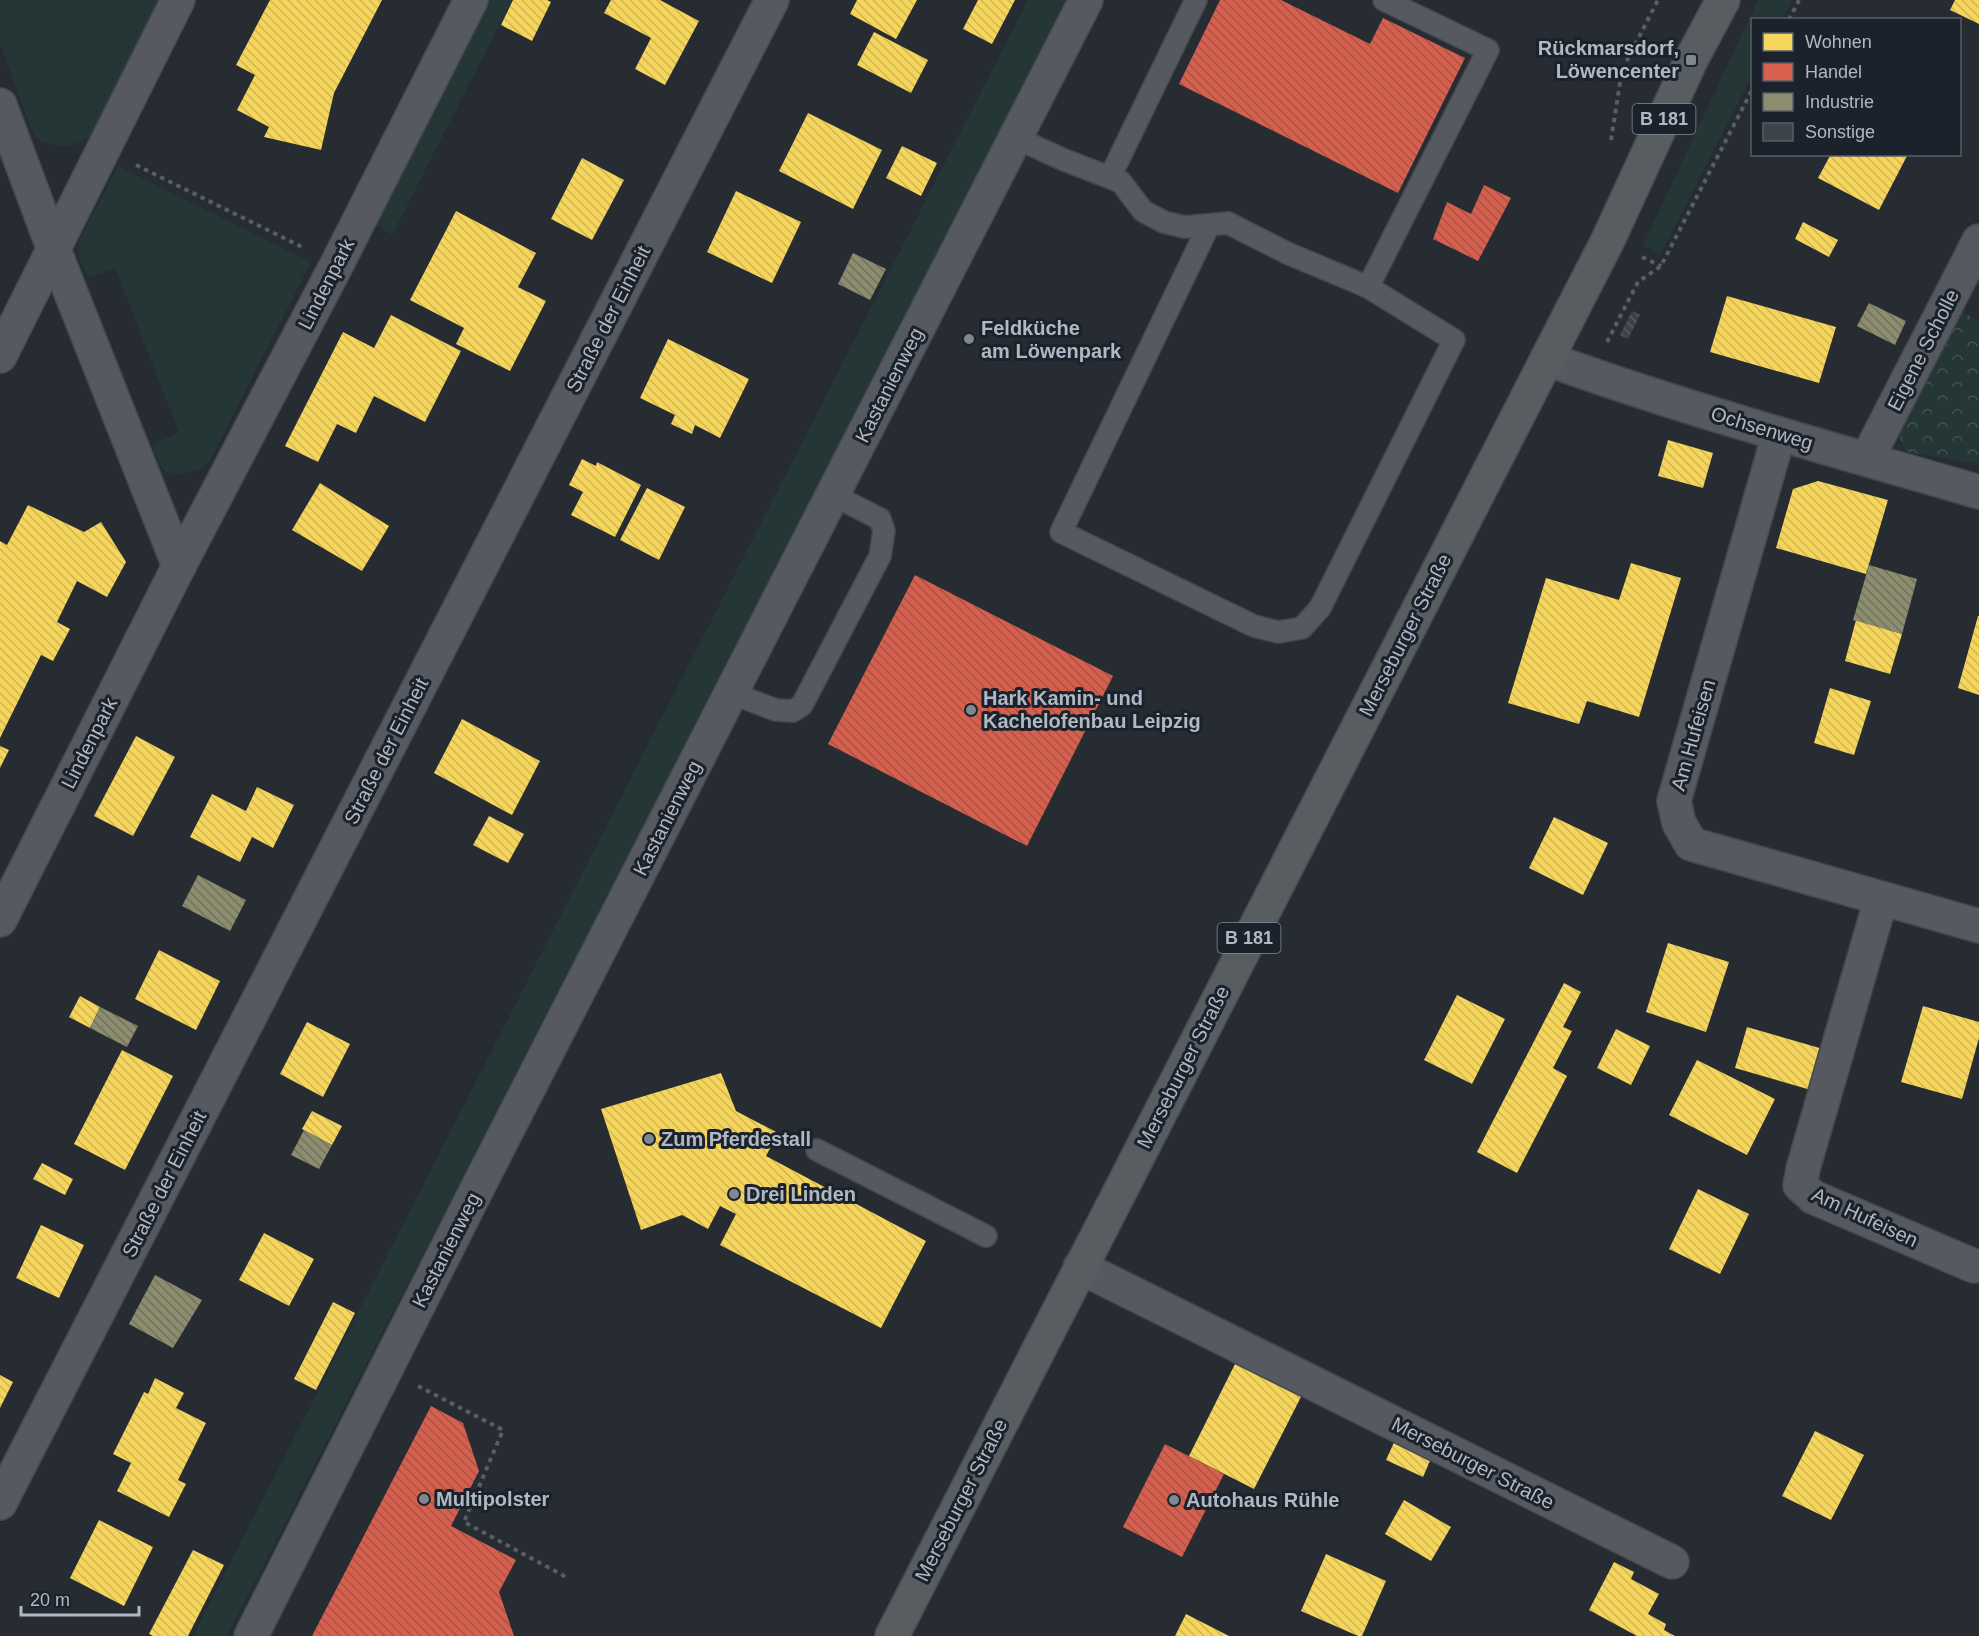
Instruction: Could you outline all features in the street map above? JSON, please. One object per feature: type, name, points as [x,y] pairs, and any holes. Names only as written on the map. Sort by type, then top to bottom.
[{"type":"main road","name":"Merseburger Straße","points":[[892,1636],[1608,240],[1691,60],[1723,0]]},
{"type":"street","points":[[0,356],[178,0]]},
{"type":"street","name":"Lindenpark","points":[[0,920],[179,566],[471,0]]},
{"type":"street","name":"Straße der Einheit","points":[[0,1503],[772,0]]},
{"type":"street","name":"Kastanienweg","points":[[250,1636],[1086,0]]},
{"type":"street","points":[[0,105],[54,250],[179,566]]},
{"type":"street","name":"Eigene Scholle","points":[[1867,459],[1979,241]]},
{"type":"street","name":"Ochsenweg","points":[[1547,358],[1590,374],[1779,434],[1979,492]]},
{"type":"street","name":"Am Hufeisen","points":[[1779,434],[1674,801],[1679,823],[1691,844],[1979,926]]},
{"type":"street","name":"Am Hufeisen","points":[[1881,899],[1800,1185],[1813,1197],[1974,1266]]},
{"type":"street","name":"Merseburger Straße","points":[[1080,1267],[1672,1562]]},
{"type":"lane","points":[[1110,177],[1196,0]]},
{"type":"lane","points":[[1368,287],[1488,50],[1384,0]]},
{"type":"lane","points":[[1016,138],[1121,182],[1143,212],[1164,222],[1184,227],[1228,223],[1287,253],[1368,287],[1454,340],[1320,608],[1302,628],[1278,632],[1254,626],[1061,532],[1209,225]]},
{"type":"lane","points":[[731,693],[776,710],[793,711],[802,705],[880,556],[884,531],[880,519],[833,495]]},
{"type":"lane","points":[[817,1150],[986,1236]]},
{"type":"path","points":[[1790,18],[1799,0]]},
{"type":"path","points":[[1590,374],[1638,282],[1661,266],[1751,92]]},
{"type":"path","points":[[103,149],[336,264]]},
{"type":"path","points":[[386,1369],[503,1430],[464,1522],[568,1578]]},
{"type":"green space","points":[[0,0],[165,0],[98,131],[74,144],[60,146],[35,138],[0,45]]},
{"type":"green space","points":[[482,0],[512,0],[392,235],[373,223]]},
{"type":"green space","points":[[1028,0],[1066,0],[227,1636],[193,1636]]},
{"type":"green space","points":[[1758,0],[1792,0],[1783,18],[1751,18],[1751,78],[1660,255],[1643,245]]},
{"type":"green space","points":[[118,166],[311,262],[208,464],[193,472],[166,472],[152,445],[179,432],[115,268],[88,278],[79,259],[79,241]]},
{"type":"green space","points":[[1959,310],[1979,321],[1979,464],[1906,452],[1898,425]]},
{"type":"building: Wohnen","points":[[270,0],[382,0],[334,93],[321,150],[264,137],[269,127],[237,110],[255,75],[236,65]]},
{"type":"building: Wohnen","points":[[513,0],[551,2],[532,41],[501,25]]},
{"type":"building: Wohnen","points":[[611,0],[660,0],[699,21],[665,85],[635,69],[651,38],[604,13]]},
{"type":"building: Wohnen","points":[[857,0],[917,0],[896,39],[850,14]]},
{"type":"building: Wohnen","points":[[978,0],[1015,0],[992,44],[963,29]]},
{"type":"building: Wohnen","points":[[1955,0],[1979,0],[1979,24],[1950,10]]},
{"type":"building: Wohnen","points":[[874,32],[928,60],[911,93],[857,65]]},
{"type":"building: Wohnen","points":[[808,113],[882,150],[853,209],[779,171]]},
{"type":"building: Wohnen","points":[[902,146],[937,163],[921,196],[886,178]]},
{"type":"building: Wohnen","points":[[1830,156],[1907,156],[1879,210],[1818,178]]},
{"type":"building: Wohnen","points":[[582,158],[624,180],[592,240],[551,219]]},
{"type":"building: Wohnen","points":[[736,191],[801,222],[772,283],[707,252]]},
{"type":"building: Wohnen","points":[[456,211],[536,253],[518,287],[546,301],[510,371],[456,344],[464,328],[410,300]]},
{"type":"building: Wohnen","points":[[1803,222],[1838,240],[1829,257],[1795,239]]},
{"type":"building: Wohnen","points":[[1727,296],[1836,327],[1819,383],[1710,352]]},
{"type":"building: Wohnen","points":[[391,315],[461,351],[425,422],[374,396],[356,433],[337,424],[318,462],[285,446],[343,332],[374,348]]},
{"type":"building: Wohnen","points":[[668,339],[749,379],[720,438],[695,425],[692,434],[671,424],[675,415],[640,398]]},
{"type":"building: Wohnen","points":[[1668,440],[1713,453],[1703,488],[1658,476]]},
{"type":"building: Wohnen","points":[[582,459],[596,466],[597,462],[641,485],[615,537],[571,515],[583,492],[569,485]]},
{"type":"building: Wohnen","points":[[1818,481],[1888,500],[1866,574],[1776,548],[1793,489]]},
{"type":"building: Wohnen","points":[[320,483],[389,526],[362,571],[292,530]]},
{"type":"building: Wohnen","points":[[647,488],[685,507],[659,560],[620,540]]},
{"type":"building: Wohnen","points":[[28,505],[84,532],[101,522],[126,562],[107,597],[77,581],[57,622],[70,629],[53,661],[41,655],[0,738],[0,541],[7,545]]},
{"type":"building: Wohnen","points":[[1631,563],[1681,578],[1639,717],[1587,701],[1579,724],[1508,703],[1546,578],[1619,600]]},
{"type":"building: Wohnen","points":[[1979,616],[1979,695],[1958,688]]},
{"type":"building: Wohnen","points":[[1856,620],[1902,634],[1890,674],[1845,661]]},
{"type":"building: Wohnen","points":[[1830,688],[1871,701],[1854,755],[1814,743]]},
{"type":"building: Wohnen","points":[[462,719],[540,761],[512,815],[434,773]]},
{"type":"building: Wohnen","points":[[136,736],[175,757],[133,836],[94,816]]},
{"type":"building: Wohnen","points":[[0,746],[9,750],[0,768]]},
{"type":"building: Wohnen","points":[[257,787],[294,805],[273,848],[252,837],[240,862],[190,837],[212,794],[246,811]]},
{"type":"building: Wohnen","points":[[489,816],[524,834],[508,863],[473,845]]},
{"type":"building: Wohnen","points":[[1554,817],[1608,843],[1583,895],[1529,868]]},
{"type":"building: Wohnen","points":[[1668,943],[1729,962],[1706,1032],[1646,1012]]},
{"type":"building: Wohnen","points":[[159,950],[220,981],[196,1030],[135,999]]},
{"type":"building: Wohnen","points":[[1564,983],[1581,992],[1563,1027],[1572,1031],[1553,1068],[1567,1076],[1517,1173],[1477,1152]]},
{"type":"building: Wohnen","points":[[1457,995],[1505,1019],[1472,1084],[1424,1060]]},
{"type":"building: Wohnen","points":[[80,996],[100,1007],[90,1028],[69,1017]]},
{"type":"building: Wohnen","points":[[1923,1006],[1979,1022],[1979,1038],[1962,1099],[1901,1082]]},
{"type":"building: Wohnen","points":[[307,1022],[350,1044],[323,1097],[280,1074]]},
{"type":"building: Wohnen","points":[[1747,1027],[1823,1049],[1811,1090],[1735,1068]]},
{"type":"building: Wohnen","points":[[1616,1029],[1650,1046],[1631,1085],[1597,1068]]},
{"type":"building: Wohnen","points":[[122,1050],[173,1076],[125,1170],[74,1144]]},
{"type":"building: Wohnen","points":[[1697,1060],[1775,1099],[1747,1155],[1669,1115]]},
{"type":"building: Wohnen","name":"Drei Linden","points":[[721,1073],[736,1111],[778,1133],[766,1156],[926,1241],[881,1328],[720,1245],[736,1214],[720,1206],[708,1229],[682,1215],[641,1230],[601,1109]]},
{"type":"building: Wohnen","points":[[312,1111],[342,1126],[332,1145],[302,1129]]},
{"type":"building: Wohnen","points":[[42,1163],[73,1179],[65,1195],[33,1179]]},
{"type":"building: Wohnen","points":[[1698,1189],[1749,1214],[1720,1274],[1669,1249]]},
{"type":"building: Wohnen","points":[[41,1225],[84,1245],[59,1298],[16,1278]]},
{"type":"building: Wohnen","points":[[264,1233],[314,1259],[289,1306],[239,1280]]},
{"type":"building: Wohnen","points":[[333,1302],[355,1313],[316,1390],[294,1379]]},
{"type":"building: Wohnen","points":[[1237,1360],[1303,1393],[1254,1489],[1189,1456]]},
{"type":"building: Wohnen","points":[[0,1375],[13,1382],[0,1408]]},
{"type":"building: Wohnen","points":[[155,1378],[184,1393],[176,1408],[206,1423],[178,1480],[186,1484],[169,1517],[117,1491],[131,1463],[113,1454],[144,1392],[148,1394]]},
{"type":"building: Wohnen","points":[[1815,1431],[1864,1455],[1831,1520],[1782,1496]]},
{"type":"building: Wohnen","points":[[1396,1438],[1433,1454],[1423,1477],[1386,1460]]},
{"type":"building: Wohnen","points":[[1404,1500],[1451,1527],[1431,1561],[1385,1534]]},
{"type":"building: Wohnen","points":[[99,1520],[153,1547],[124,1606],[70,1578]]},
{"type":"building: Wohnen","points":[[193,1550],[224,1565],[188,1636],[153,1636],[149,1634]]},
{"type":"building: Wohnen","points":[[1326,1554],[1386,1581],[1362,1636],[1301,1611]]},
{"type":"building: Wohnen","points":[[1614,1562],[1634,1572],[1631,1579],[1659,1594],[1648,1614],[1666,1624],[1664,1630],[1675,1636],[1637,1636],[1589,1610]]},
{"type":"building: Wohnen","points":[[1186,1614],[1229,1636],[1175,1636]]},
{"type":"building: Handel","points":[[1220,0],[1281,0],[1370,44],[1383,18],[1465,58],[1398,193],[1179,84]]},
{"type":"building: Handel","points":[[1484,185],[1511,198],[1478,261],[1433,239],[1447,202],[1471,214]]},
{"type":"building: Handel","name":"Hark Kamin- und Kachelofenbau Leipzig","points":[[915,575],[1113,676],[1027,846],[828,744]]},
{"type":"building: Handel","name":"Multipolster","points":[[431,1406],[463,1423],[479,1471],[451,1526],[516,1560],[499,1592],[514,1636],[312,1636]]},
{"type":"building: Handel","name":"Autohaus Rühle","points":[[1165,1444],[1224,1474],[1182,1557],[1123,1527]]},
{"type":"building: Industrie","points":[[853,253],[886,269],[870,300],[838,284]]},
{"type":"building: Industrie","points":[[1869,303],[1906,321],[1895,345],[1857,326]]},
{"type":"building: Industrie","points":[[1869,565],[1917,579],[1902,634],[1853,620]]},
{"type":"building: Industrie","points":[[198,875],[246,900],[230,931],[182,906]]},
{"type":"building: Industrie","points":[[100,1007],[138,1026],[127,1047],[90,1028]]},
{"type":"building: Industrie","points":[[304,1130],[332,1145],[319,1169],[291,1155]]},
{"type":"building: Industrie","points":[[155,1275],[202,1300],[173,1348],[129,1324]]},
{"type":"building: Sonstige","points":[[1632,311],[1640,315],[1628,339],[1620,335]]},
{"type":"place","name":"Rückmarsdorf, Löwencenter","points":[[1691,60]]},
{"type":"place","name":"Feldküche am Löwenpark","points":[[969,339]]},
{"type":"place","name":"Hark Kamin- und Kachelofenbau Leipzig","points":[[971,710]]},
{"type":"place","name":"Zum Pferdestall","points":[[649,1139]]},
{"type":"place","name":"Drei Linden","points":[[734,1194]]},
{"type":"place","name":"Multipolster","points":[[424,1499]]},
{"type":"place","name":"Autohaus Rühle","points":[[1174,1500]]}]
